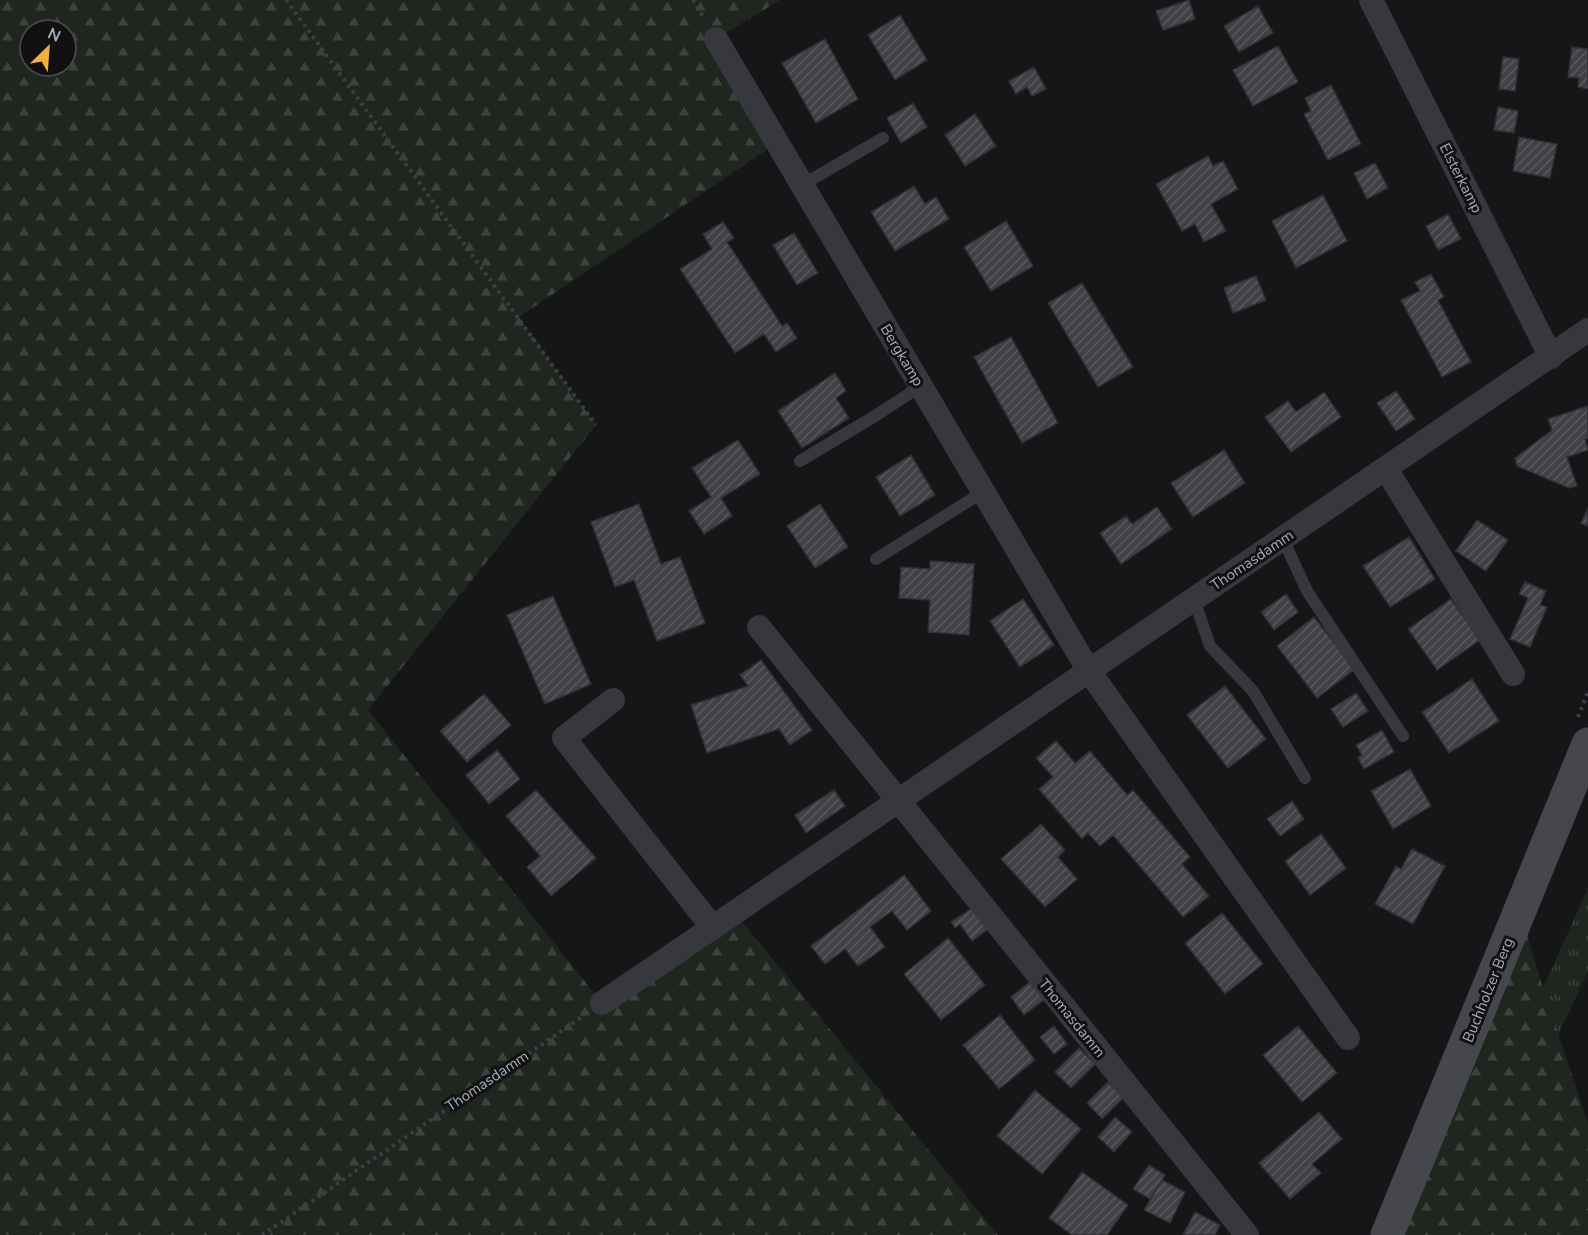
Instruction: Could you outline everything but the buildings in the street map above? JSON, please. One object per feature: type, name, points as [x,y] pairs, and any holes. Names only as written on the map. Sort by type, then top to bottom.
[{"type":"main road","name":"Buchholzer Berg","points":[[1387,1235],[1588,744]]},
{"type":"street","name":"Elsterkamp","points":[[1371,0],[1551,357]]},
{"type":"street","name":"Bergkamp","points":[[716,39],[1089,671]]},
{"type":"street","name":"Thomasdamm","points":[[602,1003],[1588,330]]},
{"type":"street","points":[[1386,469],[1513,674]]},
{"type":"street","name":"Thomasdamm","points":[[759,627],[897,802],[1247,1235]]},
{"type":"street","points":[[1089,671],[1348,1038]]},
{"type":"street","points":[[613,700],[564,738],[713,928]]},
{"type":"lane","points":[[802,185],[883,138]]},
{"type":"lane","points":[[800,461],[921,386]]},
{"type":"lane","points":[[876,559],[983,492]]},
{"type":"lane","points":[[1283,538],[1307,591],[1403,736]]},
{"type":"lane","points":[[1194,599],[1210,646],[1253,691],[1305,778]]},
{"type":"path","points":[[286,0],[596,425]]},
{"type":"path","name":"Thomasdamm","points":[[262,1235],[602,1003]]},
{"type":"green space","points":[[0,0],[780,0],[716,39],[777,143],[519,317],[596,425],[368,710],[602,1003],[735,913],[998,1235],[0,1235]]},
{"type":"green space","points":[[1588,888],[1588,971],[1558,1035],[1543,988]]},
{"type":"green space","points":[[1520,911],[1588,1123],[1588,1235],[1387,1235]]}]
